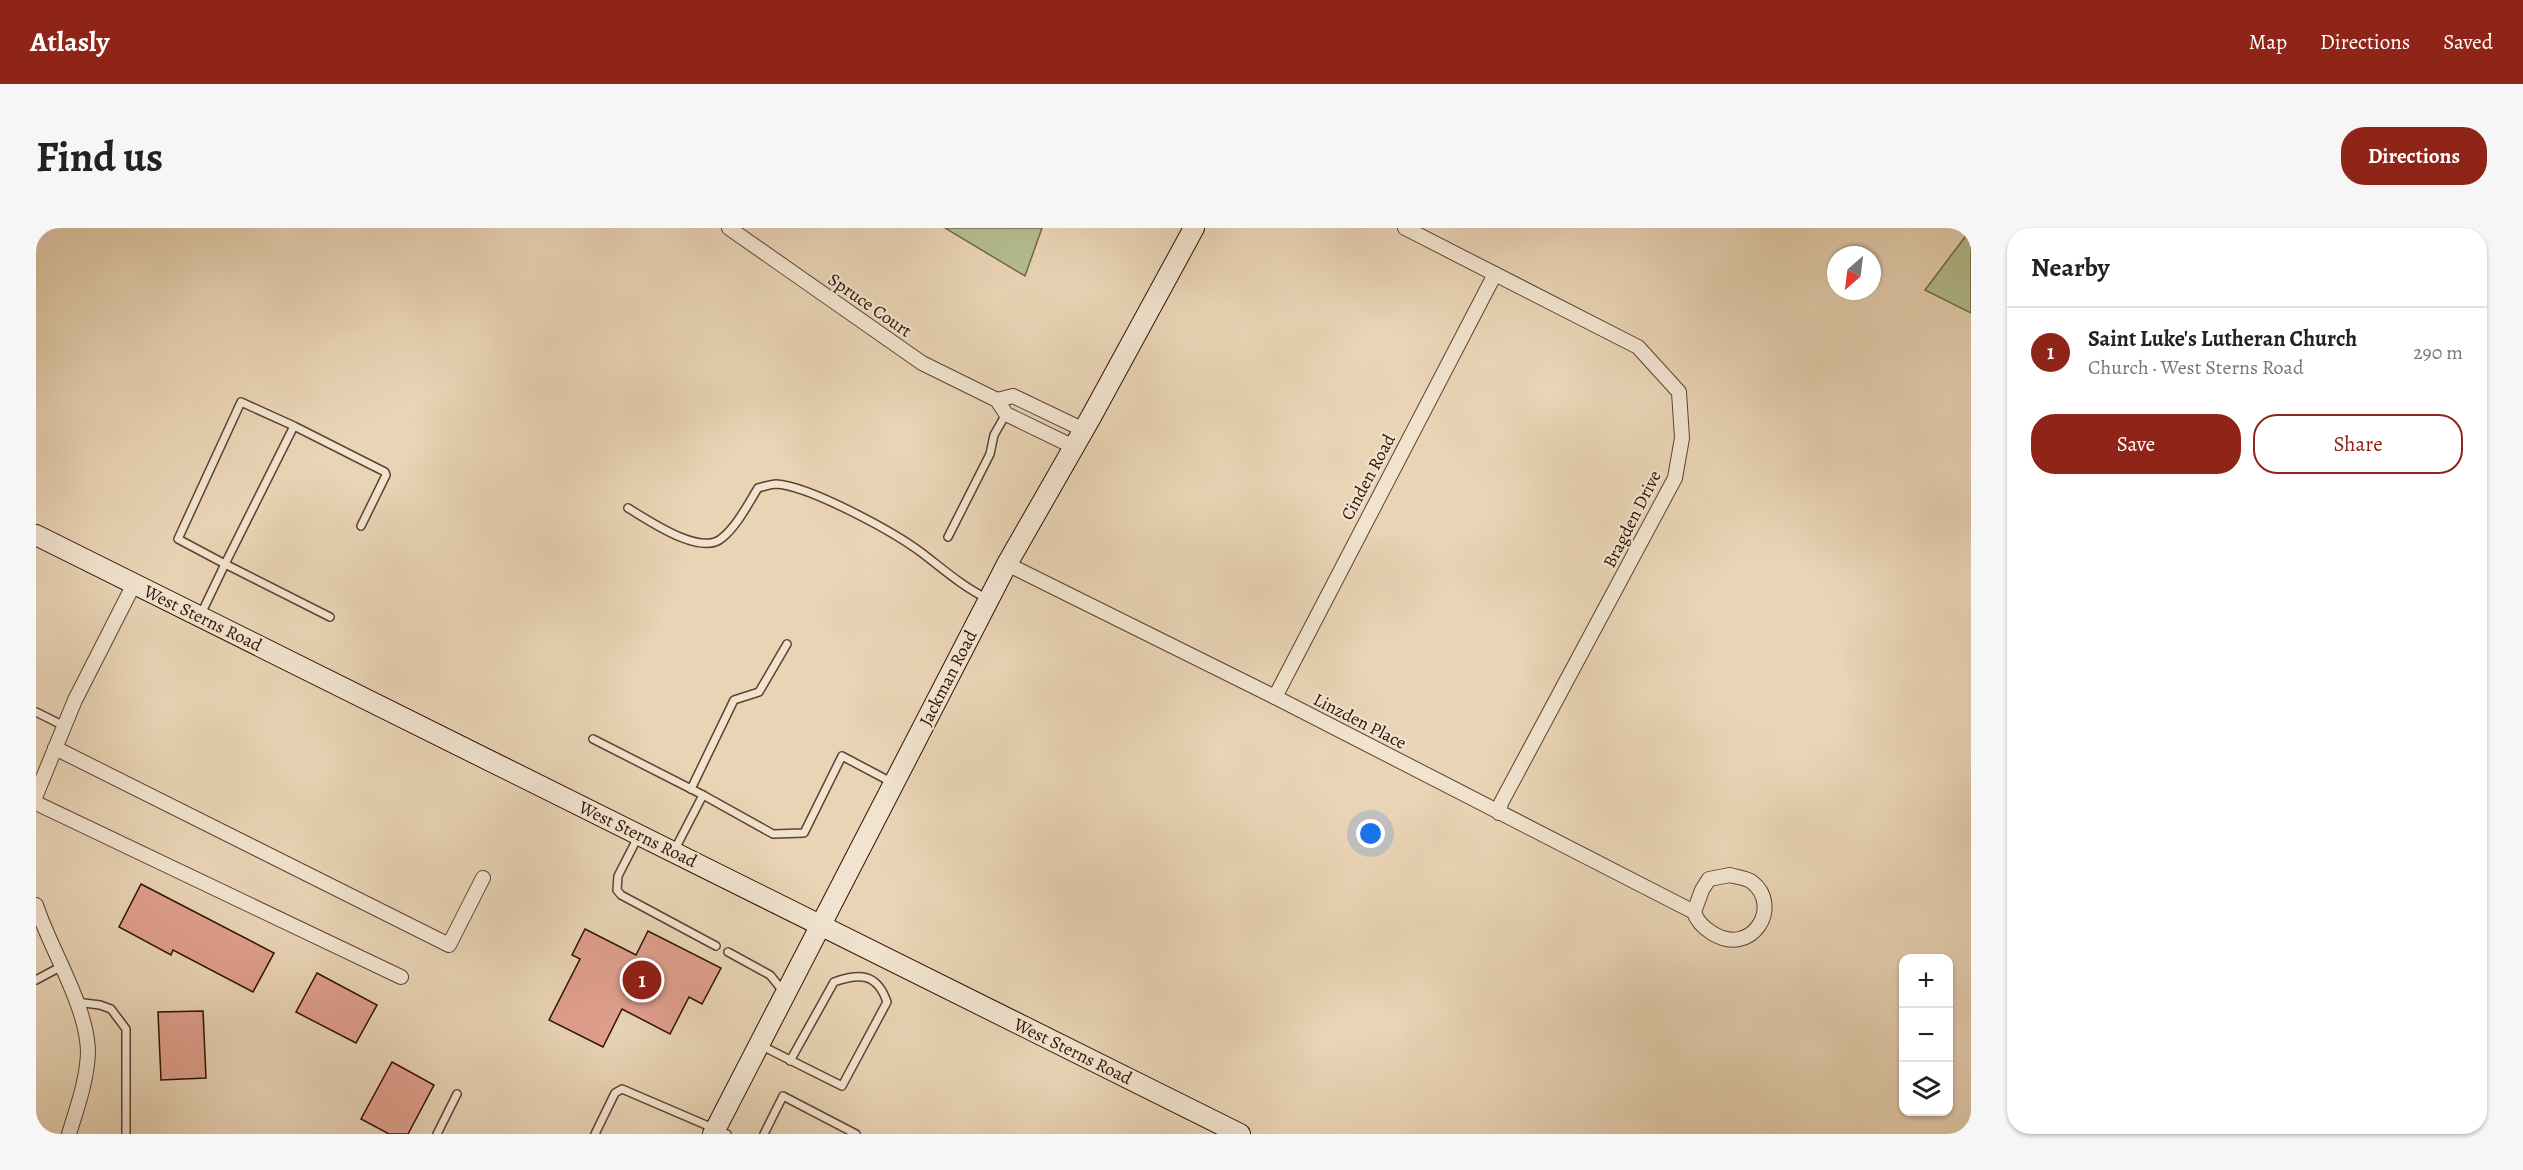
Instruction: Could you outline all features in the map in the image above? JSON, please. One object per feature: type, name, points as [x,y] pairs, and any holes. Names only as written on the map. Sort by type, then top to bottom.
[{"type":"main road","name":"Jackman Road","points":[[718,1132],[758,1044],[988,600],[1194,228]]},
{"type":"main road","name":"West Sterns Road","points":[[36,535],[1240,1134]]},
{"type":"street","name":"Spruce Court","points":[[729,228],[922,363],[997,400],[1013,396],[1079,438]]},
{"type":"street","name":"Bragden Drive","points":[[1405,228],[1638,347],[1679,392],[1682,438],[1675,478],[1502,803],[1499,813]]},
{"type":"street","name":"Cinden Road","points":[[1275,697],[1495,274]]},
{"type":"street","points":[[997,400],[1006,414],[1079,438]]},
{"type":"street","name":"Linzden Place","points":[[1007,564],[1275,697],[1694,912]]},
{"type":"street","points":[[38,785],[79,692],[134,584]]},
{"type":"street","points":[[55,748],[449,945],[483,878]]},
{"type":"street","points":[[36,803],[401,977]]},
{"type":"street","points":[[1730,875],[1751,881],[1762,895],[1764,911],[1760,924],[1754,932],[1742,939],[1726,941],[1716,936],[1704,928],[1694,912],[1702,890],[1709,879],[1730,875]]},
{"type":"street","points":[[36,905],[38,920],[62,966],[76,1002],[88,1052],[84,1080],[69,1134]]},
{"type":"lane","points":[[330,617],[178,539],[241,402],[385,471],[386,475],[361,526]]},
{"type":"lane","points":[[948,537],[990,454],[994,435],[1006,414]]},
{"type":"lane","points":[[200,616],[294,426]]},
{"type":"lane","points":[[628,508],[682,538],[706,545],[721,539],[758,488],[775,484],[820,497],[898,538],[963,586],[988,600]]},
{"type":"lane","points":[[691,789],[734,699],[759,692],[787,644]]},
{"type":"lane","points":[[36,712],[64,726]]},
{"type":"lane","points":[[593,739],[703,795],[773,834],[804,833],[842,756],[893,783]]},
{"type":"lane","points":[[674,852],[703,795]]},
{"type":"lane","points":[[640,835],[618,876],[617,890],[621,895],[716,946]]},
{"type":"lane","points":[[728,952],[770,975],[784,993]]},
{"type":"lane","points":[[36,980],[62,966]]},
{"type":"lane","points":[[758,1044],[790,1061],[842,1086],[887,1002],[882,988],[869,979],[854,976],[834,982],[790,1061]]},
{"type":"lane","points":[[76,1002],[100,1005],[111,1010],[126,1029],[126,1134]]},
{"type":"lane","points":[[595,1134],[615,1093],[622,1089],[718,1132]]},
{"type":"lane","points":[[437,1134],[458,1094]]},
{"type":"lane","points":[[764,1134],[783,1096],[856,1134]]},
{"type":"green space","points":[[945,228],[1042,228],[1025,276]]},
{"type":"green space","points":[[1971,229],[1971,313],[1925,290]]},
{"type":"building","points":[[141,884],[274,953],[253,992],[173,950],[171,955],[119,927]]},
{"type":"building","points":[[585,929],[636,955],[648,931],[721,968],[702,1004],[689,997],[670,1034],[622,1009],[603,1047],[549,1020],[580,959],[572,955]]},
{"type":"building","points":[[317,973],[377,1005],[356,1043],[296,1012]]},
{"type":"building","points":[[203,1011],[206,1078],[161,1080],[158,1012]]},
{"type":"building","points":[[392,1062],[434,1085],[408,1134],[389,1134],[361,1119]]},
{"type":"place","name":"Saint Luke's Lutheran Church","points":[[642,980]]}]
